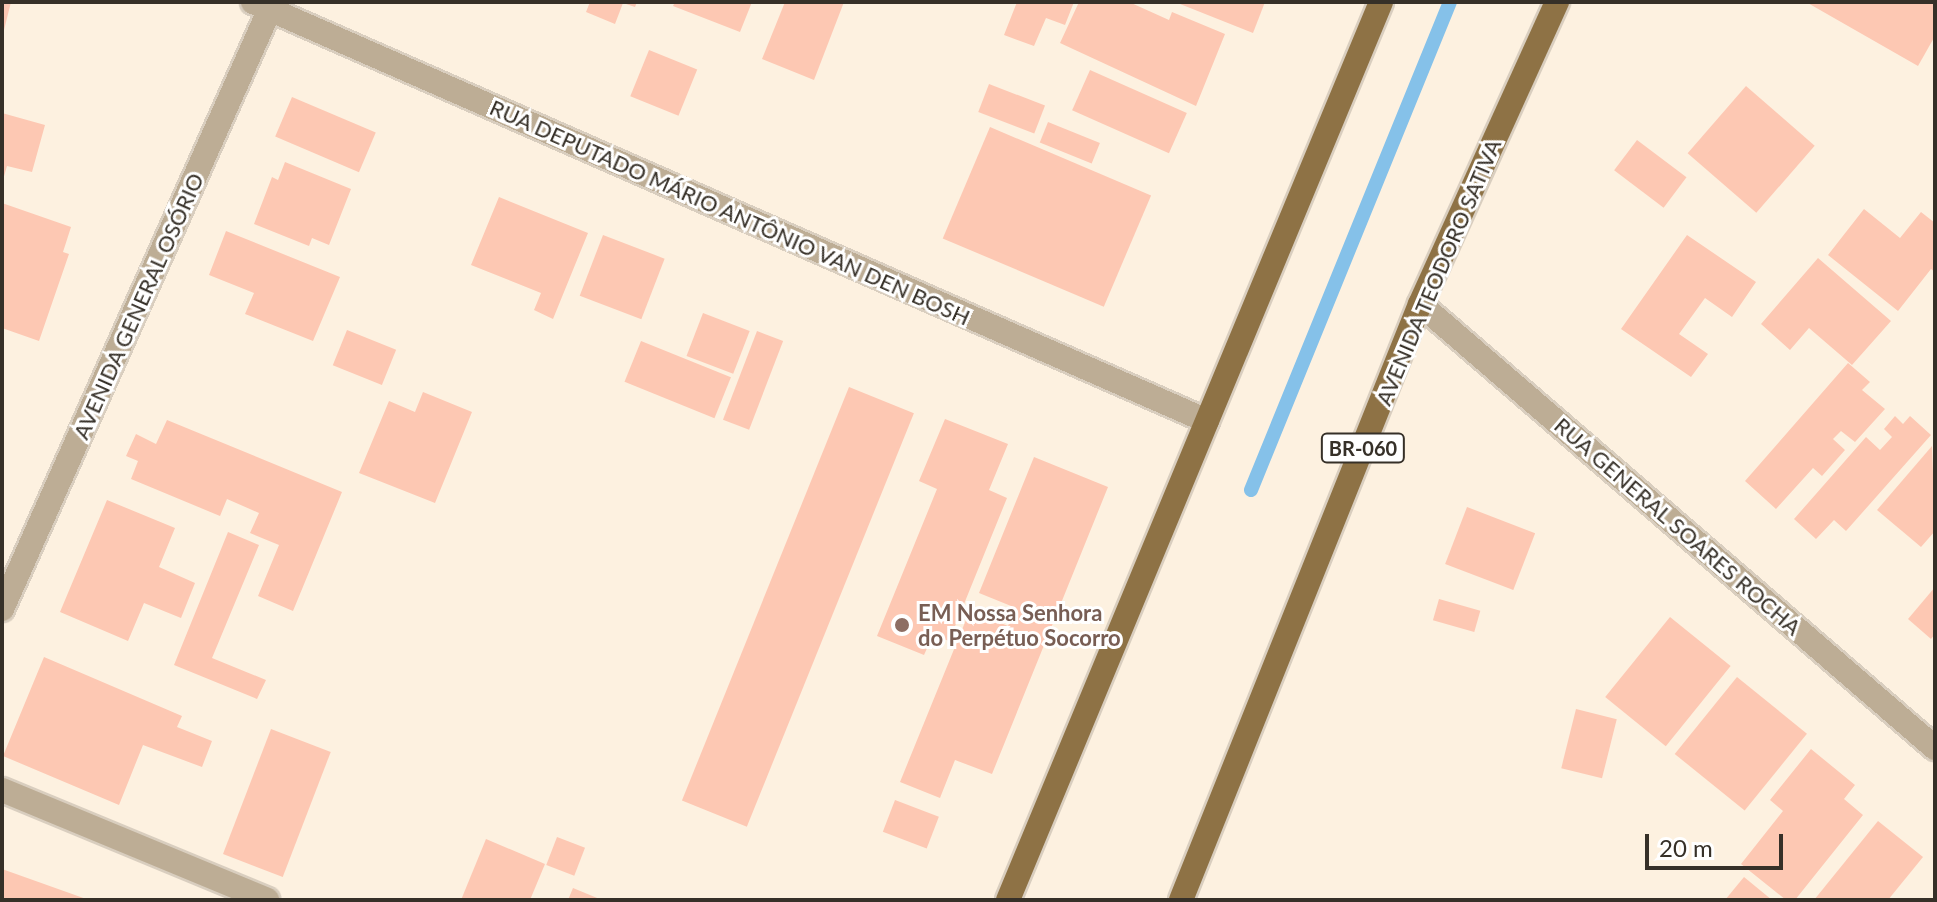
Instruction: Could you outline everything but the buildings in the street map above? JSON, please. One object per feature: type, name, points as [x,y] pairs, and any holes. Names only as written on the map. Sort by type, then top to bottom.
[{"type":"main road","points":[[1008,900],[1381,2]]},
{"type":"main road","name":"AVENIDA TEODORO SATIVA","points":[[1181,900],[1420,304],[1557,2]]},
{"type":"street","name":"RUA DEPUTADO MÁRIO ANTÔNIO VAN DEN BOSH","points":[[265,4],[1207,421]]},
{"type":"street","name":"AVENIDA GENERAL OSÓRIO","points":[[2,609],[265,4]]},
{"type":"street","name":"RUA GENERAL SOARES ROCHA","points":[[1420,304],[1935,748]]},
{"type":"street","points":[[2,790],[267,900]]},
{"type":"waterway","points":[[1251,490],[1450,2]]},
{"type":"place","name":"EM Nossa Senhora do Perpétuo Socorro","points":[[902,625]]}]
